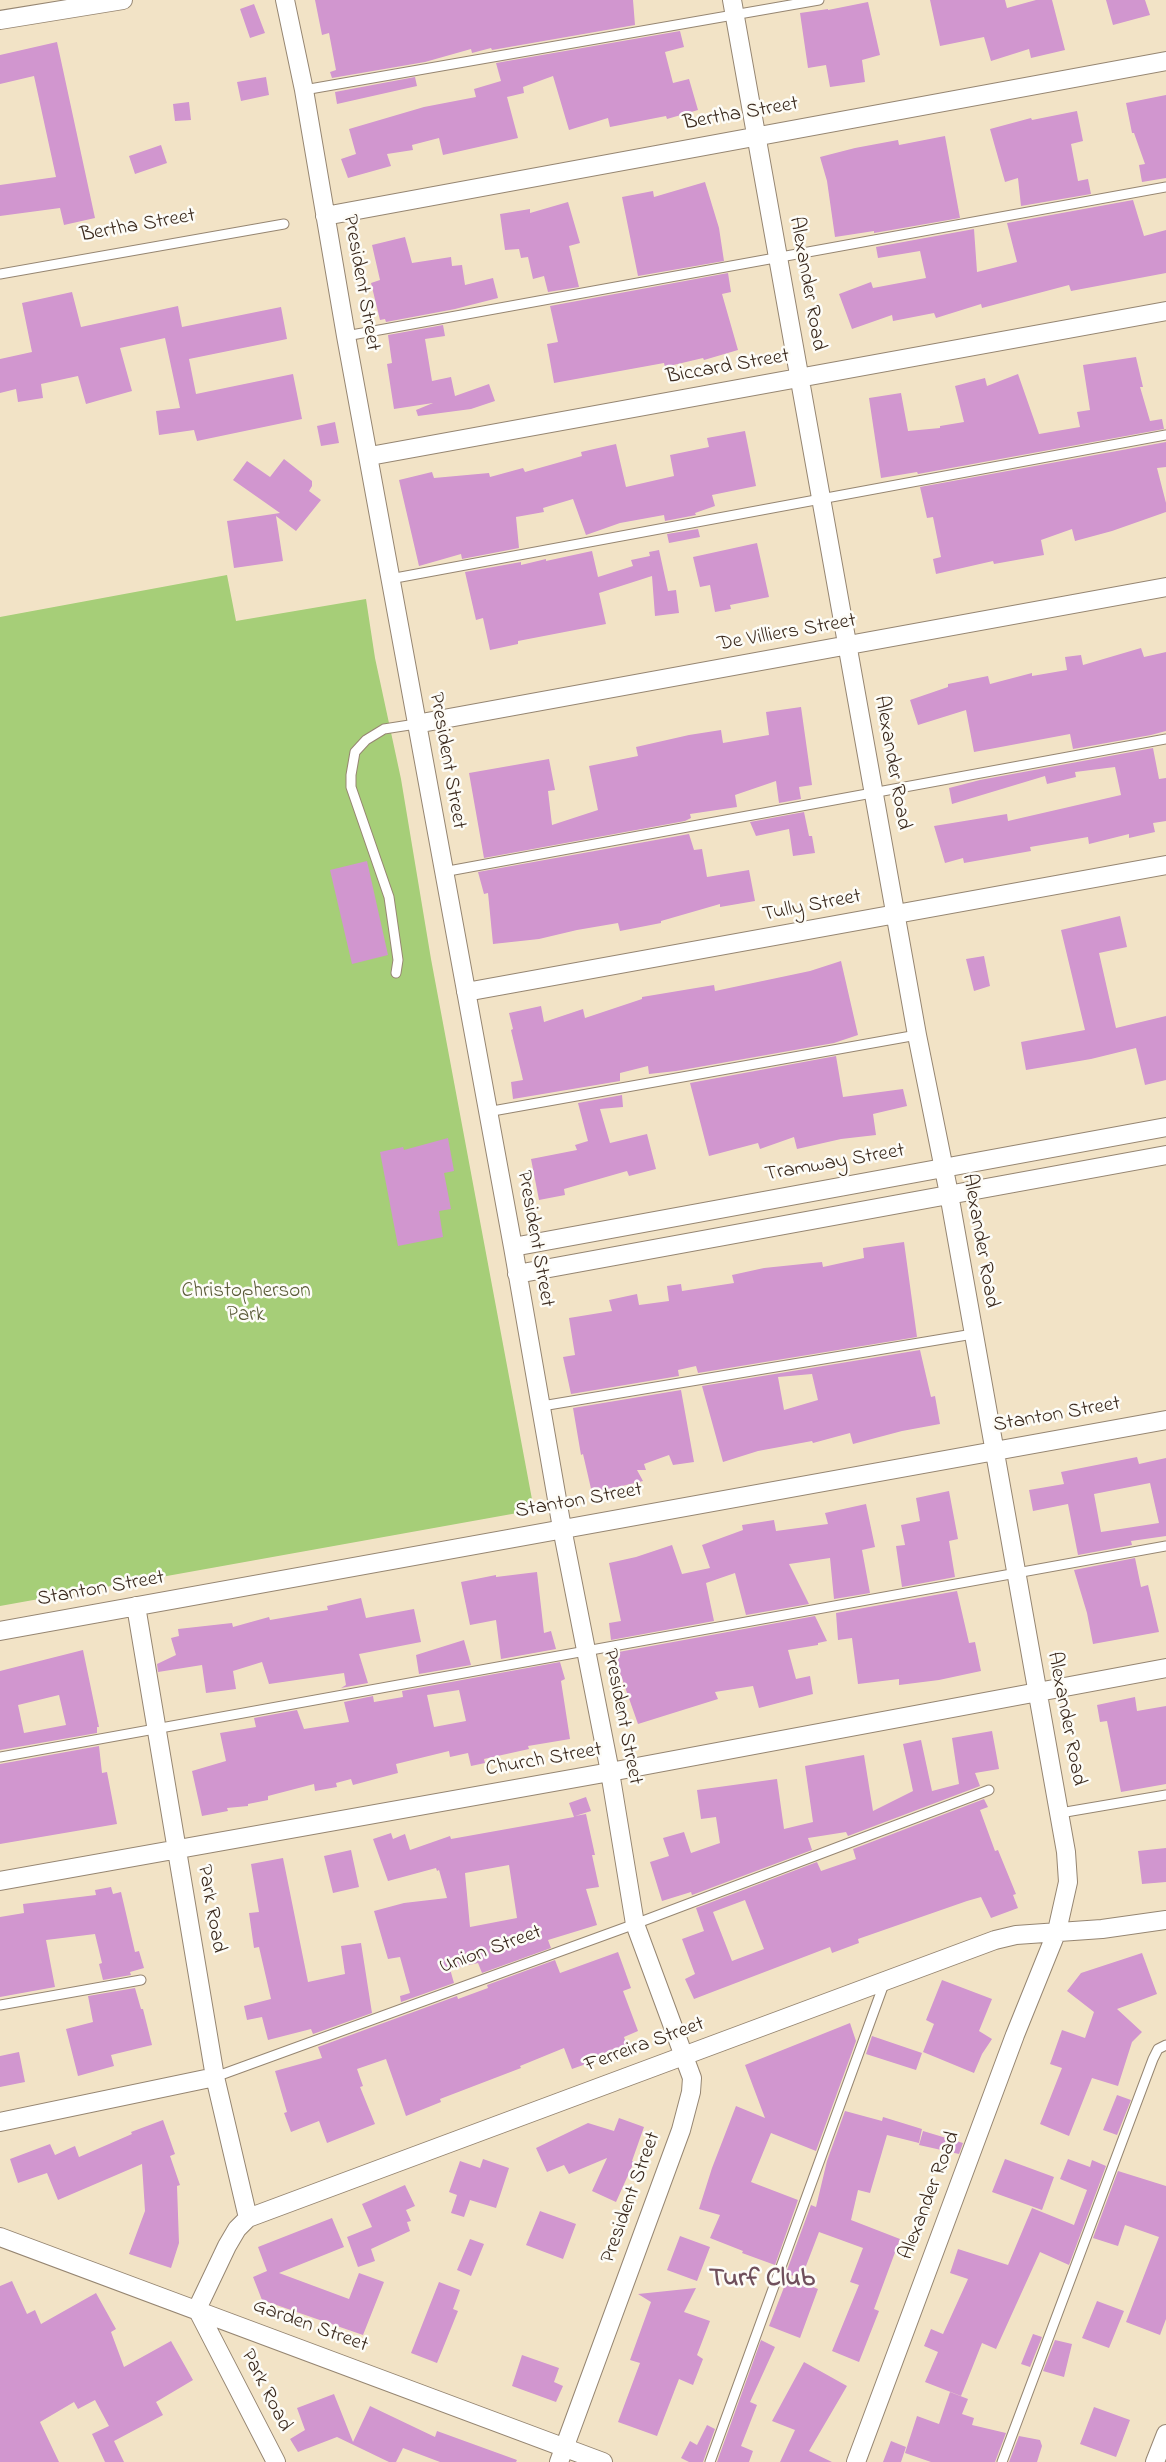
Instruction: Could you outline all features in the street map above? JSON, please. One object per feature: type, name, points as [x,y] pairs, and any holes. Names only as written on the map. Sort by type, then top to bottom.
[{"type":"street","points":[[0,20],[99,2],[123,0]]},
{"type":"street","name":"President Street","points":[[285,0],[304,90],[416,724],[542,1406],[562,1528],[609,1772],[634,1924],[692,2078],[681,2130],[561,2455]]},
{"type":"street","name":"Alexander Road","points":[[733,8],[822,500],[846,646],[917,1035],[949,1194],[993,1451],[1060,1813],[1068,1882],[1057,1931],[856,2462]]},
{"type":"street","name":"Bertha Street","points":[[325,216],[1166,61]]},
{"type":"street","name":"Biccard Street","points":[[369,456],[1166,311]]},
{"type":"street","name":"De Villiers Street","points":[[416,724],[1166,587]]},
{"type":"street","name":"Tully Street","points":[[466,992],[1166,865]]},
{"type":"street","name":"Tramway Street","points":[[513,1247],[726,1206],[1166,1127]]},
{"type":"street","points":[[517,1274],[1166,1155]]},
{"type":"street","points":[[726,1206],[730,1234]]},
{"type":"street","name":"Stanton Street","points":[[0,1631],[1166,1419]]},
{"type":"street","name":"Park Road","points":[[136,1606],[215,2077],[248,2218]]},
{"type":"street","name":"Church Street","points":[[0,1881],[609,1772],[1166,1668]]},
{"type":"street","name":"Ferreira Street","points":[[248,2218],[995,1940],[1016,1935],[1102,1929],[1166,1920]]},
{"type":"street","name":"Union Street","points":[[0,2122],[215,2077]]},
{"type":"street","points":[[197,2309],[227,2246],[237,2229],[248,2218]]},
{"type":"street","name":"Garden Street","points":[[0,2237],[197,2309],[561,2455],[603,2462]]},
{"type":"street","name":"Park Road","points":[[197,2309],[276,2462]]},
{"type":"street","points":[[1155,2462],[1166,2434]]},
{"type":"lane","points":[[304,90],[733,8],[819,0]]},
{"type":"lane","points":[[346,336],[1166,187]]},
{"type":"lane","name":"Bertha Street","points":[[0,274],[284,224]]},
{"type":"lane","points":[[390,579],[1166,435]]},
{"type":"lane","points":[[396,973],[398,960],[389,897],[351,787],[351,776],[355,752],[366,740],[384,729],[416,724]]},
{"type":"lane","points":[[443,872],[1166,738]]},
{"type":"lane","points":[[488,1112],[917,1035]]},
{"type":"lane","points":[[542,1406],[973,1334]]},
{"type":"lane","points":[[0,1757],[1166,1546]]},
{"type":"lane","name":"Union Street","points":[[215,2077],[634,1924],[989,1790]]},
{"type":"lane","points":[[1060,1813],[1166,1795]]},
{"type":"lane","points":[[0,2005],[141,1980]]},
{"type":"lane","points":[[710,2462],[885,1981]]},
{"type":"lane","points":[[1002,2462],[1153,2059],[1158,2049],[1166,2045]]},
{"type":"green space","name":"Christopherson Park","points":[[227,575],[236,621],[366,599],[375,658],[401,779],[431,959],[534,1510],[0,1606],[0,617]]},
{"type":"building","points":[[315,0],[633,0],[635,25],[472,53],[471,49],[425,62],[332,78],[330,72],[336,70],[329,33],[322,35]]},
{"type":"building","points":[[930,0],[1005,0],[1007,8],[1036,0],[1052,0],[1065,50],[1031,58],[1029,49],[991,61],[984,37],[940,46]]},
{"type":"building","points":[[1106,0],[1145,0],[1150,15],[1113,25]]},
{"type":"building","points":[[868,2],[880,55],[862,60],[865,82],[830,87],[826,65],[808,68],[800,13]]},
{"type":"building","points":[[254,4],[265,33],[250,38],[240,9]]},
{"type":"building","points":[[680,31],[684,47],[665,52],[673,83],[689,79],[698,110],[667,119],[666,116],[610,127],[608,118],[569,130],[553,76],[523,87],[524,93],[507,97],[518,138],[443,155],[439,138],[412,145],[413,150],[387,154],[391,166],[348,178],[341,159],[356,154],[349,129],[424,107],[476,97],[474,89],[501,81],[496,63]]},
{"type":"building","points":[[57,42],[95,218],[64,225],[60,208],[0,216],[0,185],[56,177],[34,76],[0,84],[0,55]]},
{"type":"building","points":[[266,77],[269,95],[241,101],[237,82]]},
{"type":"building","points":[[415,77],[417,86],[337,104],[335,92]]},
{"type":"building","points":[[1166,95],[1166,178],[1142,182],[1139,165],[1145,164],[1134,133],[1132,133],[1126,103]]},
{"type":"building","points":[[189,102],[191,120],[175,121],[173,104]]},
{"type":"building","points":[[1077,111],[1083,141],[1071,144],[1078,181],[1088,179],[1091,194],[1021,206],[1018,178],[1005,182],[990,129],[1031,118],[1032,120]]},
{"type":"building","points":[[945,136],[960,218],[874,233],[874,231],[835,237],[827,181],[820,157],[898,140],[899,145]]},
{"type":"building","points":[[161,145],[167,163],[135,174],[129,156]]},
{"type":"building","points":[[705,182],[719,228],[724,261],[638,276],[622,197],[653,191],[654,197]]},
{"type":"building","points":[[1133,200],[1144,236],[1166,230],[1166,273],[1071,291],[1069,285],[982,308],[981,304],[936,318],[934,313],[893,321],[892,315],[852,329],[839,294],[871,282],[873,288],[926,278],[920,251],[878,258],[876,247],[974,229],[977,272],[1017,262],[1007,223]]},
{"type":"building","points":[[568,202],[580,243],[569,246],[579,287],[548,292],[544,276],[533,279],[528,257],[521,258],[519,249],[505,250],[500,214],[530,209],[530,213]]},
{"type":"building","points":[[405,237],[412,263],[451,257],[452,266],[462,265],[465,285],[493,278],[498,298],[386,322],[385,319],[380,320],[371,283],[380,280],[372,245]]},
{"type":"building","points":[[728,273],[731,292],[722,294],[738,350],[704,360],[703,358],[665,367],[664,363],[554,383],[547,344],[558,342],[550,306]]},
{"type":"building","points":[[72,292],[81,327],[178,306],[182,327],[281,307],[287,339],[189,359],[196,394],[293,374],[302,419],[197,441],[194,430],[159,435],[156,411],[180,408],[165,338],[120,348],[132,391],[86,404],[78,376],[41,384],[43,398],[18,402],[16,389],[0,393],[0,359],[32,352],[22,303]]},
{"type":"building","points":[[443,325],[445,336],[425,339],[432,381],[451,377],[455,396],[489,384],[495,401],[471,409],[418,416],[416,410],[433,403],[394,409],[387,364],[392,363],[388,335]]},
{"type":"building","points":[[1136,357],[1143,387],[1140,387],[1150,421],[1162,419],[1164,429],[918,474],[917,472],[881,478],[869,398],[901,393],[908,431],[940,428],[940,426],[964,422],[955,386],[985,378],[987,386],[1018,374],[1039,434],[1080,427],[1077,412],[1090,410],[1083,365]]},
{"type":"building","points":[[335,422],[339,443],[321,446],[317,426]]},
{"type":"building","points":[[745,431],[756,486],[712,495],[715,506],[695,513],[696,515],[665,521],[664,515],[620,523],[586,535],[573,499],[543,508],[544,512],[516,517],[519,548],[462,559],[461,554],[419,566],[399,480],[432,472],[434,478],[489,473],[490,477],[523,468],[525,472],[582,456],[581,452],[616,444],[626,487],[674,476],[670,455],[709,447],[707,438]]},
{"type":"building","points":[[1166,442],[1166,467],[1157,468],[1166,503],[1166,512],[1075,541],[1072,529],[1041,540],[1044,555],[994,564],[993,561],[936,574],[933,559],[941,557],[933,517],[927,518],[920,487]]},
{"type":"building","points":[[284,459],[312,481],[309,491],[321,500],[296,531],[276,516],[283,561],[234,568],[227,521],[280,513],[233,480],[247,461],[270,477]]},
{"type":"building","points":[[698,529],[700,537],[669,543],[667,534]]},
{"type":"building","points":[[757,543],[769,597],[730,605],[731,609],[715,612],[710,585],[700,587],[693,557]]},
{"type":"building","points":[[659,550],[668,591],[676,590],[679,613],[655,616],[652,576],[599,593],[606,624],[518,641],[518,644],[490,650],[483,618],[476,620],[465,572],[521,562],[521,565],[546,559],[546,561],[592,551],[598,577],[633,566],[631,560],[650,556],[649,552]]},
{"type":"building","points":[[1141,648],[1144,657],[1166,652],[1166,731],[1151,735],[1073,749],[1070,734],[974,752],[966,710],[918,725],[910,700],[948,687],[948,684],[988,676],[990,684],[1032,673],[1032,676],[1067,670],[1065,657],[1081,655],[1083,665]]},
{"type":"building","points":[[801,707],[812,785],[799,787],[801,799],[779,803],[776,781],[735,795],[737,807],[690,814],[691,818],[685,821],[484,858],[469,773],[549,759],[555,790],[548,791],[552,825],[598,810],[589,766],[638,756],[636,747],[689,735],[721,730],[723,743],[769,735],[766,712]]},
{"type":"building","points":[[1153,748],[1159,779],[1166,778],[1166,821],[1153,823],[1155,832],[1129,838],[1129,834],[1089,844],[1088,837],[1030,847],[1031,851],[964,863],[963,858],[945,863],[934,826],[1007,814],[1008,821],[1121,795],[1115,767],[1075,772],[1076,777],[1047,784],[1045,776],[952,804],[949,788],[980,780]]},
{"type":"building","points":[[804,812],[815,853],[793,856],[789,829],[756,836],[750,822]]},
{"type":"building","points":[[689,834],[694,850],[702,849],[707,877],[749,870],[755,901],[720,907],[720,904],[661,921],[661,923],[620,931],[618,923],[539,939],[493,944],[488,893],[484,894],[478,872]]},
{"type":"building","points":[[367,861],[388,955],[352,964],[330,870]]},
{"type":"building","points":[[1120,916],[1127,947],[1099,953],[1116,1028],[1166,1016],[1166,1080],[1145,1085],[1136,1048],[1091,1059],[1026,1070],[1021,1042],[1085,1030],[1061,930]]},
{"type":"building","points":[[984,956],[990,986],[974,991],[966,959]]},
{"type":"building","points":[[841,961],[858,1035],[834,1043],[676,1071],[649,1074],[648,1066],[620,1073],[620,1081],[513,1099],[511,1082],[523,1080],[509,1013],[541,1006],[544,1022],[583,1009],[585,1018],[642,999],[642,997],[714,985],[715,991],[810,971]]},
{"type":"building","points":[[836,1056],[843,1097],[903,1089],[907,1106],[873,1114],[876,1135],[841,1139],[797,1149],[794,1137],[760,1149],[758,1143],[709,1156],[690,1083]]},
{"type":"building","points":[[622,1095],[623,1107],[600,1109],[610,1143],[647,1134],[656,1169],[629,1176],[627,1171],[564,1189],[565,1195],[539,1200],[531,1159],[577,1150],[575,1145],[588,1141],[578,1103]]},
{"type":"building","points":[[448,1138],[454,1171],[444,1173],[451,1209],[439,1211],[443,1237],[398,1246],[380,1152],[403,1147],[404,1150]]},
{"type":"building","points":[[904,1242],[917,1337],[698,1373],[696,1366],[678,1370],[679,1376],[571,1394],[563,1357],[575,1355],[569,1318],[612,1311],[609,1300],[637,1294],[639,1305],[669,1301],[667,1286],[681,1284],[682,1291],[734,1283],[732,1275],[764,1268],[822,1262],[823,1267],[864,1258],[863,1248]]},
{"type":"building","points":[[920,1350],[931,1397],[935,1396],[940,1424],[853,1444],[850,1433],[813,1443],[812,1441],[758,1451],[723,1462],[702,1386]],"holes":[[[812,1374],[818,1400],[784,1410],[778,1377]]]},
{"type":"building","points":[[681,1390],[694,1462],[673,1465],[669,1455],[644,1464],[646,1470],[637,1470],[643,1481],[592,1493],[583,1454],[581,1455],[573,1408]]},
{"type":"building","points":[[1137,1457],[1139,1464],[1166,1458],[1166,1536],[1131,1541],[1132,1545],[1078,1555],[1068,1504],[1033,1511],[1029,1490],[1064,1484],[1061,1472]],"holes":[[[1150,1483],[1159,1523],[1101,1532],[1094,1494]]]},
{"type":"building","points":[[949,1491],[958,1539],[949,1541],[955,1577],[902,1587],[896,1546],[905,1545],[901,1525],[920,1521],[916,1498]]},
{"type":"building","points":[[866,1504],[875,1547],[862,1550],[870,1593],[834,1599],[830,1558],[789,1564],[809,1604],[746,1615],[735,1573],[706,1583],[714,1621],[611,1640],[609,1623],[621,1621],[609,1563],[672,1545],[682,1574],[710,1568],[702,1545],[743,1530],[742,1525],[774,1520],[776,1531],[828,1524],[825,1513]]},
{"type":"building","points":[[1135,1558],[1141,1587],[1148,1585],[1159,1632],[1093,1644],[1087,1613],[1074,1570]]},
{"type":"building","points":[[537,1572],[544,1633],[551,1631],[556,1649],[501,1659],[496,1620],[470,1625],[461,1582],[496,1575],[496,1577]]},
{"type":"building","points":[[957,1591],[969,1643],[975,1642],[981,1671],[939,1680],[899,1685],[899,1679],[858,1684],[852,1638],[838,1640],[836,1613]]},
{"type":"building","points":[[361,1598],[366,1618],[414,1609],[421,1642],[359,1654],[368,1683],[341,1688],[346,1685],[344,1673],[269,1684],[262,1662],[233,1671],[236,1689],[206,1693],[202,1665],[158,1672],[157,1664],[176,1655],[171,1638],[179,1636],[178,1629],[232,1623],[233,1627],[269,1617],[270,1620],[328,1610],[327,1606]]},
{"type":"building","points":[[815,1616],[827,1641],[818,1643],[818,1645],[788,1650],[796,1679],[810,1676],[813,1694],[759,1708],[753,1686],[715,1692],[718,1699],[638,1724],[613,1653]]},
{"type":"building","points":[[464,1640],[471,1665],[419,1674],[416,1655]]},
{"type":"building","points":[[83,1650],[99,1727],[97,1727],[97,1733],[0,1750],[0,1671]],"holes":[[[59,1695],[66,1725],[24,1733],[18,1705]]]},
{"type":"building","points":[[560,1662],[565,1679],[561,1681],[570,1739],[528,1746],[529,1749],[484,1759],[485,1763],[471,1766],[468,1753],[450,1757],[449,1751],[396,1764],[398,1773],[353,1785],[351,1779],[336,1783],[337,1787],[315,1791],[314,1784],[268,1796],[268,1800],[248,1804],[248,1806],[227,1808],[228,1811],[202,1816],[192,1771],[226,1761],[220,1733],[256,1727],[254,1718],[297,1710],[304,1729],[349,1722],[344,1702],[373,1696],[374,1702],[403,1697],[402,1691]],"holes":[[[459,1690],[466,1721],[434,1727],[427,1695]]]},
{"type":"building","points":[[1135,1697],[1137,1711],[1166,1706],[1166,1784],[1121,1792],[1107,1721],[1100,1722],[1097,1705]]},
{"type":"building","points":[[992,1731],[999,1769],[975,1773],[980,1786],[848,1836],[846,1832],[808,1838],[812,1850],[692,1895],[691,1892],[662,1901],[650,1862],[669,1856],[663,1838],[684,1832],[691,1853],[720,1843],[716,1817],[701,1819],[697,1790],[777,1779],[784,1829],[813,1822],[805,1766],[864,1755],[873,1811],[913,1791],[903,1744],[921,1740],[932,1791],[959,1784],[952,1738]]},
{"type":"building","points":[[99,1746],[102,1773],[107,1772],[117,1824],[0,1844],[0,1764]]},
{"type":"building","points":[[586,1797],[591,1811],[575,1816],[586,1814],[595,1855],[592,1855],[599,1887],[586,1889],[597,1925],[548,1940],[551,1948],[482,1973],[478,1963],[450,1969],[454,1983],[401,2002],[400,1996],[410,1993],[400,1957],[388,1959],[374,1911],[404,1903],[447,1898],[439,1870],[437,1871],[436,1868],[388,1881],[373,1839],[391,1833],[393,1839],[405,1834],[410,1850],[450,1836],[451,1839],[574,1817],[569,1803]],"holes":[[[509,1865],[517,1918],[470,1927],[465,1873]]]},
{"type":"building","points":[[984,1799],[988,1807],[980,1810],[995,1851],[998,1850],[1016,1894],[1013,1895],[1018,1908],[991,1918],[981,1897],[858,1939],[859,1943],[832,1953],[830,1947],[694,1999],[685,1979],[695,1974],[682,1939],[704,1931],[696,1908],[817,1862],[821,1871],[856,1859],[853,1849]],"holes":[[[745,1900],[764,1949],[732,1961],[713,1912]]]},
{"type":"building","points":[[1166,1848],[1166,1882],[1142,1884],[1138,1851]]},
{"type":"building","points":[[351,1850],[359,1887],[333,1893],[324,1856]]},
{"type":"building","points":[[283,1858],[308,1982],[345,1974],[341,1946],[361,1943],[372,2013],[313,2034],[311,2029],[268,2040],[262,2017],[247,2020],[244,2006],[271,1999],[259,1947],[254,1948],[249,1913],[259,1912],[251,1864]]},
{"type":"building","points":[[111,1887],[113,1894],[121,1892],[135,1952],[139,1951],[144,1968],[130,1972],[131,1975],[103,1980],[99,1964],[102,1963],[95,1934],[46,1940],[55,1987],[0,1997],[0,1917],[24,1913],[23,1904],[96,1895],[95,1890]]},
{"type":"building","points":[[618,1952],[631,1988],[623,1991],[638,2031],[624,2037],[628,2049],[572,2069],[564,2048],[520,2066],[521,2068],[440,2099],[441,2102],[406,2116],[386,2059],[357,2069],[363,2086],[360,2087],[375,2124],[327,2143],[319,2121],[291,2132],[284,2113],[287,2112],[275,2071],[322,2058],[318,2047],[457,1996],[458,1999],[488,1988],[487,1985],[555,1960],[560,1973]]},
{"type":"building","points":[[1142,1953],[1157,1994],[1117,2009],[1142,2032],[1132,2042],[1118,2086],[1092,2078],[1069,2136],[1040,2124],[1062,2068],[1050,2064],[1062,2030],[1085,2038],[1094,2012],[1067,1991],[1081,1973]]},
{"type":"building","points":[[942,1980],[992,1999],[979,2031],[992,2039],[982,2054],[974,2073],[923,2052],[934,2024],[926,2020]]},
{"type":"building","points":[[135,1988],[152,2045],[111,2055],[114,2066],[78,2076],[66,2029],[93,2022],[88,1996]]},
{"type":"building","points":[[850,2023],[856,2041],[816,2151],[771,2133],[751,2182],[798,2200],[775,2265],[710,2238],[720,2215],[699,2209],[736,2106],[765,2118],[745,2065]]},
{"type":"building","points":[[872,2036],[922,2053],[916,2070],[866,2054]]},
{"type":"building","points":[[19,2052],[25,2082],[0,2087],[0,2056]]},
{"type":"building","points":[[1117,2095],[1131,2100],[1117,2135],[1103,2130]]},
{"type":"building","points":[[845,2111],[882,2121],[883,2117],[922,2129],[919,2143],[887,2135],[870,2193],[858,2190],[851,2220],[900,2239],[874,2309],[879,2311],[859,2362],[832,2351],[859,2285],[850,2282],[863,2248],[819,2232],[801,2279],[786,2273],[811,2205],[816,2207],[827,2161]]},
{"type":"building","points":[[619,2118],[644,2127],[632,2161],[634,2162],[616,2202],[592,2191],[607,2158],[569,2174],[564,2165],[547,2172],[536,2148],[588,2123],[614,2131]]},
{"type":"building","points":[[163,2120],[175,2154],[170,2156],[180,2185],[177,2186],[179,2243],[171,2268],[129,2254],[145,2211],[142,2164],[58,2200],[47,2173],[18,2183],[10,2159],[50,2144],[55,2155],[75,2146],[79,2157],[132,2134],[131,2132]]},
{"type":"building","points":[[923,2131],[963,2143],[959,2154],[919,2145]]},
{"type":"building","points":[[483,2159],[509,2168],[496,2208],[470,2200],[464,2217],[451,2213],[457,2195],[449,2192],[460,2161],[480,2168]]},
{"type":"building","points":[[1005,2159],[1054,2177],[1042,2210],[992,2192]]},
{"type":"building","points":[[1068,2159],[1090,2167],[1092,2160],[1106,2166],[1069,2265],[1040,2252],[996,2349],[982,2343],[961,2396],[925,2382],[938,2352],[924,2346],[931,2329],[943,2334],[968,2279],[950,2273],[958,2249],[1008,2265],[1032,2208],[1074,2225],[1087,2190],[1060,2179]]},
{"type":"building","points":[[1118,2171],[1166,2186],[1166,2319],[1160,2335],[1126,2322],[1159,2237],[1125,2225],[1118,2246],[1093,2238]]},
{"type":"building","points":[[405,2185],[415,2206],[406,2210],[411,2221],[407,2222],[410,2231],[371,2249],[375,2261],[358,2267],[347,2237],[372,2227],[362,2204]]},
{"type":"building","points":[[540,2211],[576,2224],[563,2259],[526,2245]]},
{"type":"building","points":[[332,2218],[344,2247],[279,2273],[349,2299],[359,2273],[384,2282],[363,2335],[262,2300],[253,2277],[267,2271],[258,2247]]},
{"type":"building","points":[[680,2236],[710,2247],[697,2281],[667,2270]]},
{"type":"building","points":[[470,2239],[484,2244],[471,2276],[457,2270]]},
{"type":"building","points":[[788,2277],[818,2289],[800,2338],[769,2326]]},
{"type":"building","points":[[12,2281],[27,2314],[35,2310],[41,2324],[96,2293],[116,2329],[111,2332],[124,2367],[171,2341],[193,2380],[156,2402],[163,2415],[114,2441],[124,2462],[105,2462],[92,2434],[109,2426],[95,2400],[78,2409],[74,2402],[40,2422],[59,2462],[0,2462],[0,2286]]},
{"type":"building","points":[[439,2282],[460,2290],[453,2309],[458,2311],[437,2363],[411,2353]]},
{"type":"building","points":[[696,2288],[684,2312],[710,2321],[697,2355],[703,2359],[693,2385],[679,2379],[657,2436],[618,2422],[640,2363],[630,2360],[651,2302],[638,2294]]},
{"type":"building","points":[[1097,2301],[1124,2311],[1109,2348],[1082,2338]]},
{"type":"building","points":[[1033,2334],[1042,2337],[1030,2367],[1021,2364]]},
{"type":"building","points":[[761,2340],[775,2347],[750,2402],[757,2405],[741,2446],[753,2451],[749,2462],[717,2462]]},
{"type":"building","points":[[1055,2340],[1072,2344],[1064,2377],[1043,2371]]},
{"type":"building","points":[[522,2355],[559,2368],[554,2382],[563,2386],[556,2402],[512,2386]]},
{"type":"building","points":[[804,2362],[847,2386],[809,2451],[832,2462],[780,2462],[795,2430],[772,2421]]},
{"type":"building","points":[[950,2392],[968,2399],[962,2414],[974,2418],[972,2425],[1006,2433],[995,2462],[931,2462],[905,2453],[917,2416],[939,2424]]},
{"type":"building","points":[[334,2394],[353,2442],[370,2406],[435,2437],[437,2431],[517,2460],[516,2462],[440,2462],[403,2448],[396,2462],[389,2462],[337,2437],[298,2452],[290,2439],[305,2430],[297,2408]]},
{"type":"building","points":[[1094,2407],[1130,2420],[1116,2457],[1080,2444]]},
{"type":"building","points":[[707,2425],[715,2429],[703,2462],[689,2462],[681,2458],[690,2441],[697,2445]]},
{"type":"building","points":[[1019,2436],[1040,2440],[1042,2446],[1037,2462],[1009,2462]]},
{"type":"building","points":[[891,2441],[906,2447],[901,2462],[883,2462]]},
{"type":"district","name":"Turf Club","points":[[762,2281]]}]
